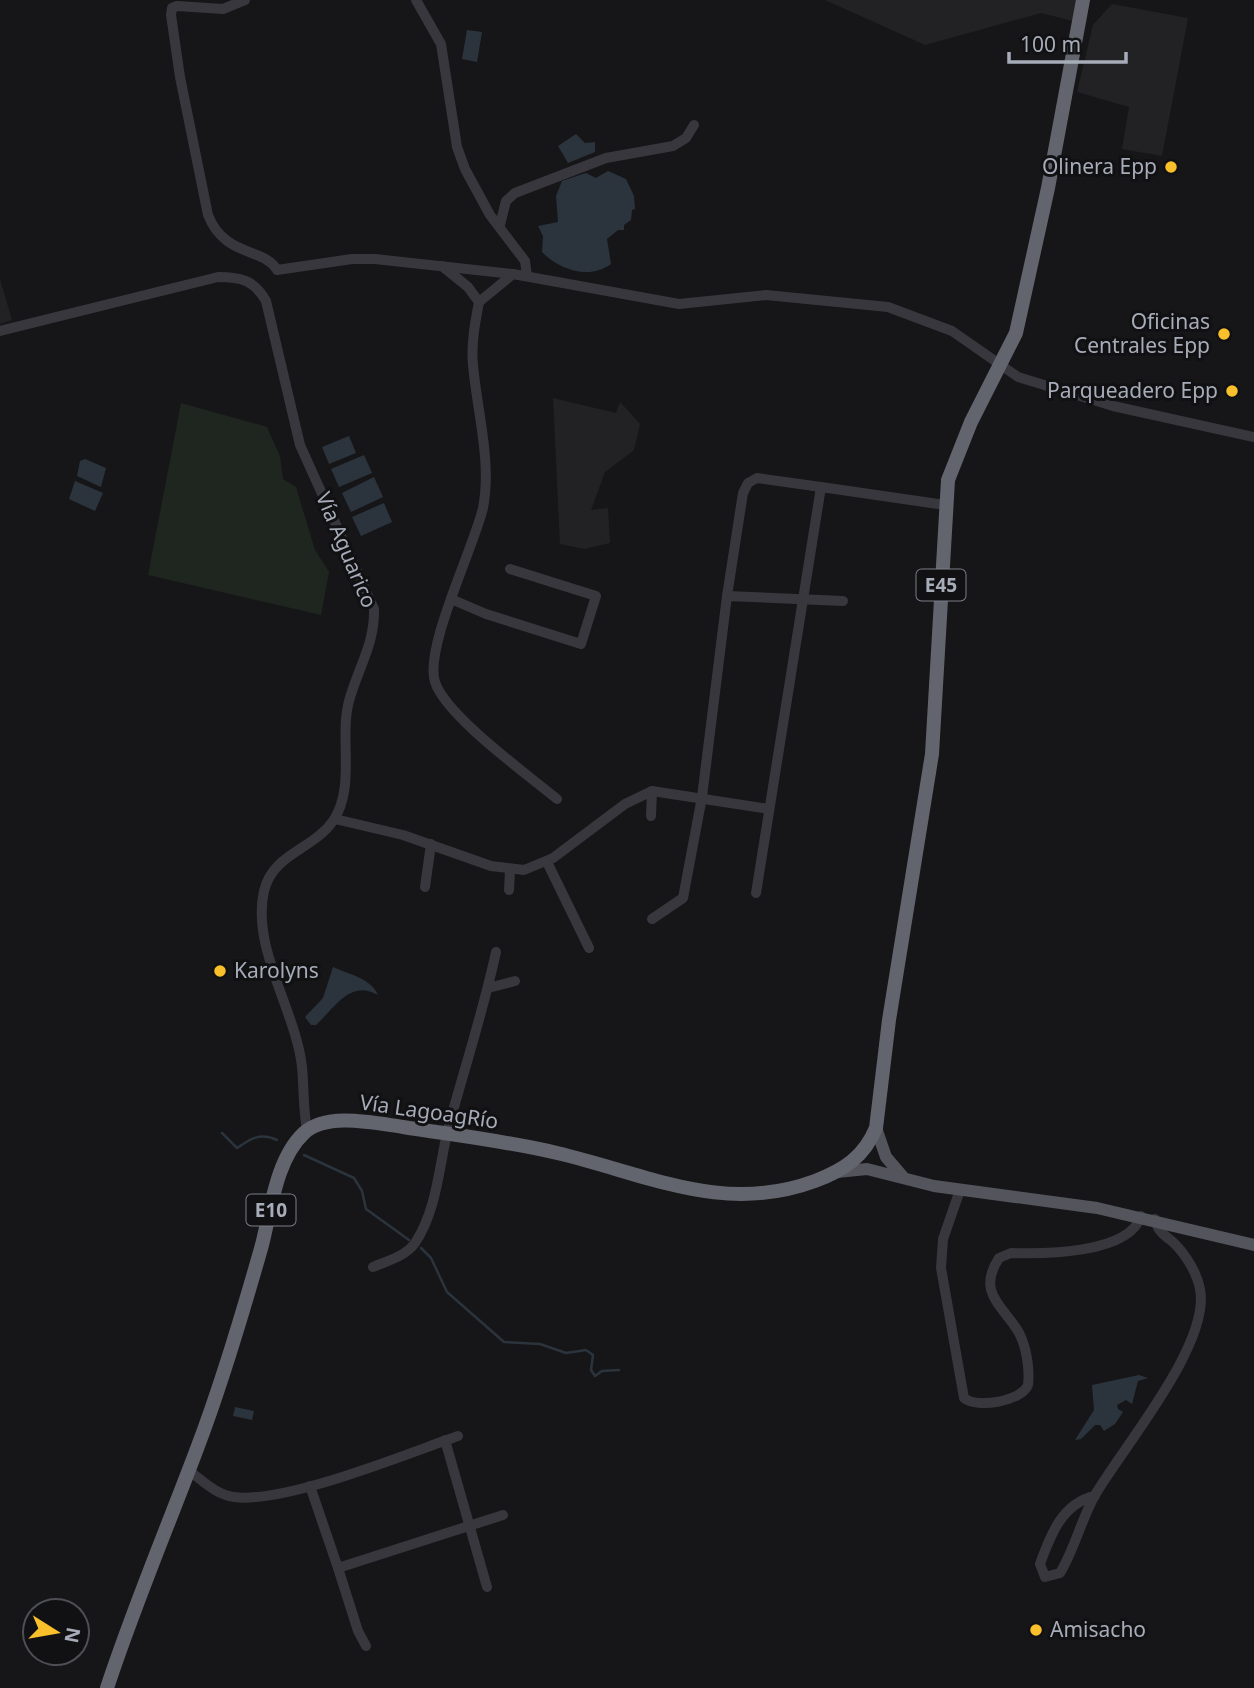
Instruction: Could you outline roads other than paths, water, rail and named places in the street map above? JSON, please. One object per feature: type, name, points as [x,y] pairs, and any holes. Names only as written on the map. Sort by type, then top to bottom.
[{"type":"highway","name":"E45","points":[[837,1172],[861,1154],[876,1128],[889,1020],[932,754],[945,505],[954,462],[1016,333],[1035,251],[1083,0]]},
{"type":"highway","name":"Vía LagoagRío","points":[[307,1130],[326,1123],[344,1122],[447,1134],[553,1152],[644,1178],[732,1195],[775,1193],[837,1172]]},
{"type":"highway","name":"E10","points":[[107,1688],[238,1325],[284,1166],[294,1143],[307,1130]]},
{"type":"main road","points":[[876,1128],[886,1157],[903,1177]]},
{"type":"main road","points":[[837,1172],[867,1169],[960,1190],[1044,1198],[1155,1219],[1254,1245]]},
{"type":"street","points":[[245,0],[223,9],[169,4],[180,77],[208,215],[214,230],[247,254],[270,260],[277,270],[352,259],[440,265],[513,274],[678,304],[766,295],[888,307],[952,331],[1018,377],[1112,407],[1254,437]]},
{"type":"street","points":[[416,0],[432,24],[440,44],[457,147],[465,169],[490,215],[525,261],[527,276]]},
{"type":"street","points":[[500,225],[506,201],[515,193],[606,158],[673,146],[686,138],[694,125]]},
{"type":"street","points":[[440,265],[468,287],[479,302]]},
{"type":"street","points":[[513,274],[479,302],[472,349],[479,404],[484,498],[451,599],[434,668],[438,689],[463,719],[557,799]]},
{"type":"street","name":"Vía Aguarico","points":[[0,331],[218,277],[248,281],[258,287],[266,301],[300,444],[374,609],[375,630],[349,701],[344,784],[335,819]]},
{"type":"street","points":[[652,919],[683,898],[702,797],[743,492],[748,483],[757,478],[945,505]]},
{"type":"street","points":[[757,893],[821,487]]},
{"type":"street","points":[[451,599],[486,614],[582,644],[596,596],[509,569]]},
{"type":"street","points":[[727,596],[843,601]]},
{"type":"street","points":[[307,1130],[301,1099],[302,1066],[264,937],[262,911],[271,873],[282,860],[335,819],[431,844],[510,870],[524,870],[547,862],[625,804],[652,791],[769,809]]},
{"type":"street","points":[[651,816],[652,791]]},
{"type":"street","points":[[425,887],[431,844]]},
{"type":"street","points":[[547,862],[589,947]]},
{"type":"street","points":[[509,890],[510,870]]},
{"type":"street","points":[[373,1267],[395,1259],[414,1244],[436,1189],[447,1134],[496,952]]},
{"type":"street","points":[[488,988],[515,981]]},
{"type":"street","points":[[960,1190],[943,1239],[941,1268],[964,1398],[979,1405],[1020,1394],[1028,1385],[1020,1334],[998,1306],[990,1285],[990,1275],[999,1258],[1011,1253],[1101,1247],[1134,1228],[1141,1216]]},
{"type":"street","points":[[1095,1496],[1080,1499],[1058,1523],[1040,1564],[1045,1577],[1060,1573],[1095,1496],[1153,1409],[1198,1322],[1201,1304],[1195,1274],[1183,1254],[1160,1233],[1155,1219]]},
{"type":"street","points":[[188,1469],[221,1494],[235,1498],[260,1497],[310,1486],[458,1436]]},
{"type":"street","points":[[445,1440],[487,1587]]},
{"type":"street","points":[[310,1486],[358,1631],[366,1646]]},
{"type":"street","points":[[338,1568],[420,1539],[503,1516]]},
{"type":"waterway","points":[[222,1133],[237,1148],[260,1137],[277,1140]]},
{"type":"waterway","points":[[304,1155],[354,1178],[362,1191],[366,1209],[409,1240]]},
{"type":"waterway","points":[[421,1248],[431,1258],[447,1292],[504,1342],[540,1344],[566,1353],[586,1350],[593,1355],[591,1370],[595,1376],[602,1371],[619,1370]]},
{"type":"place","name":"Olinera Epp","points":[[1171,167]]},
{"type":"place","name":"Oficinas Centrales Epp","points":[[1224,334]]},
{"type":"place","name":"Parqueadero Epp","points":[[1232,391]]},
{"type":"place","name":"Karolyns","points":[[220,971]]},
{"type":"place","name":"Amisacho","points":[[1036,1630]]}]
